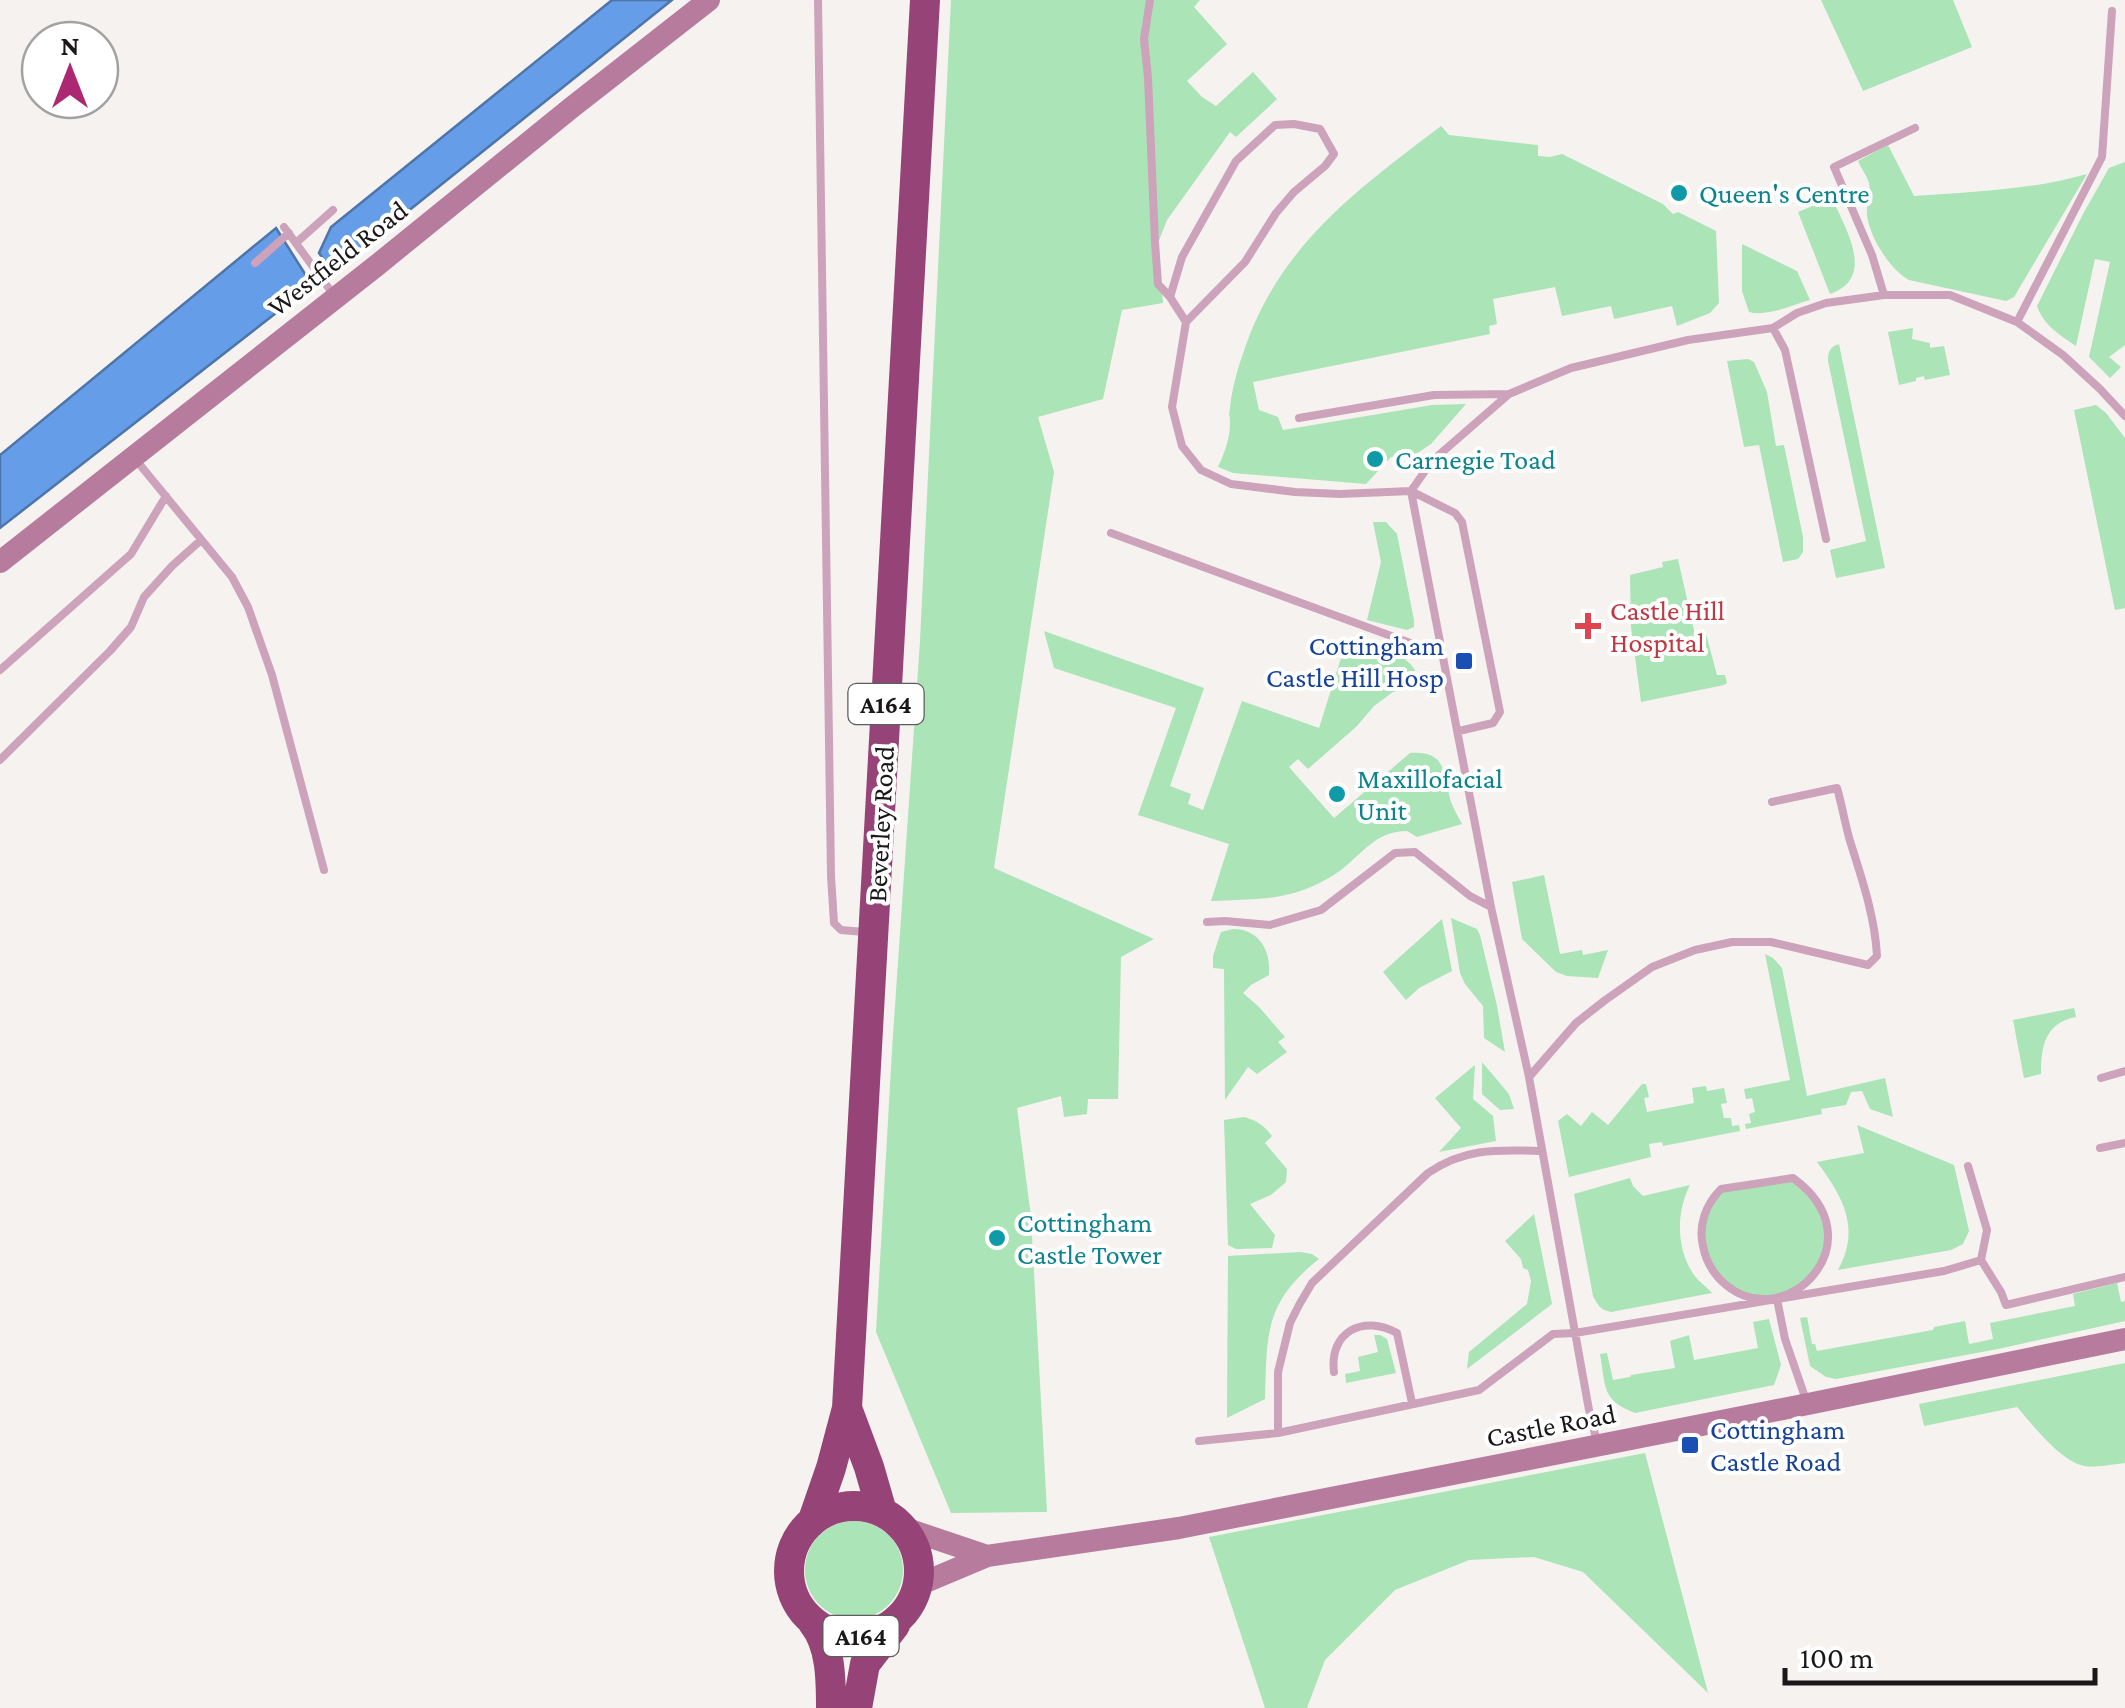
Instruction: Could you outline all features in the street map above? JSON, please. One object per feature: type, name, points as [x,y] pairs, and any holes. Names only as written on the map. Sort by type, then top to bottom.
[{"type":"highway","name":"Beverley Road","points":[[812,1520],[847,1408],[925,0]]},
{"type":"highway","name":"Beverley Road","points":[[847,1408],[893,1520]]},
{"type":"highway","points":[[812,1520],[828,1510],[846,1506],[864,1506],[893,1520]]},
{"type":"highway","name":"A164","points":[[812,1520],[790,1552],[790,1590],[799,1608],[820,1631],[829,1664],[832,1708]]},
{"type":"highway","name":"A164","points":[[857,1708],[865,1664],[912,1602],[918,1585],[919,1564],[914,1545],[893,1520]]},
{"type":"highway","name":"A164","points":[[813,1623],[829,1632],[866,1636],[900,1618]]},
{"type":"street","name":"Westfield Road","points":[[0,562],[709,0]]},
{"type":"street","name":"Castle Road","points":[[918,1585],[986,1556],[1179,1528],[2125,1339]]},
{"type":"street","name":"Castle Road","points":[[893,1520],[986,1556]]},
{"type":"lane","points":[[818,0],[832,916],[842,930],[874,933]]},
{"type":"lane","points":[[1150,0],[1144,39],[1158,284],[1186,322]]},
{"type":"lane","points":[[2017,322],[2102,157],[2112,11]]},
{"type":"lane","points":[[2112,30],[2125,30]]},
{"type":"lane","points":[[1170,297],[1182,257],[1236,161],[1275,125],[1320,129],[1334,154],[1326,166],[1276,212],[1245,262],[1186,322],[1172,406],[1182,446],[1201,470],[1231,484],[1340,494],[1411,491],[1455,513],[1462,522],[1500,712],[1492,722],[1459,730]]},
{"type":"lane","points":[[1884,295],[1872,255],[1834,167],[1916,128]]},
{"type":"lane","points":[[297,242],[333,210]]},
{"type":"lane","points":[[255,263],[287,230],[336,298]]},
{"type":"lane","points":[[1598,1446],[1588,1410],[1529,1077],[1491,906],[1411,491],[1432,461],[1509,394],[1571,368],[1688,340],[1773,328],[1797,313],[1826,303],[1884,295],[1950,295],[2017,322],[2063,355],[2125,416]]},
{"type":"lane","points":[[1773,328],[1785,350],[1826,538]]},
{"type":"lane","points":[[1299,418],[1434,396],[1509,394]]},
{"type":"lane","points":[[133,457],[232,577],[248,607],[272,675],[324,870]]},
{"type":"lane","points":[[0,670],[131,554],[166,496]]},
{"type":"lane","points":[[1111,533],[1443,655]]},
{"type":"lane","points":[[0,760],[110,651],[131,627],[144,597],[201,540]]},
{"type":"lane","points":[[1529,1077],[1576,1023],[1604,1001],[1652,967],[1695,950],[1732,942],[1771,942],[1868,965],[1877,956],[1860,864],[1850,842],[1837,788],[1772,802]]},
{"type":"lane","points":[[1208,922],[1270,925],[1322,910],[1395,853],[1416,852],[1470,896],[1491,906]]},
{"type":"lane","points":[[2101,1078],[2125,1072]]},
{"type":"lane","points":[[2100,1148],[2125,1144]]},
{"type":"lane","points":[[1278,1433],[1277,1396],[1283,1347],[1290,1323],[1312,1283],[1445,1161],[1486,1150],[1542,1151]]},
{"type":"lane","points":[[1968,1166],[1987,1230],[1981,1260],[2006,1305],[2125,1277]]},
{"type":"lane","points":[[1793,1178],[1821,1205],[1828,1224],[1828,1244],[1822,1263],[1811,1279],[1777,1299],[1754,1298],[1733,1291],[1716,1277],[1705,1258],[1700,1236],[1704,1215],[1721,1189],[1793,1178]]},
{"type":"lane","points":[[1200,1442],[1278,1433],[1479,1390],[1553,1334],[1944,1271],[1981,1260]]},
{"type":"lane","points":[[1777,1299],[1785,1340],[1808,1404]]},
{"type":"lane","points":[[1334,1372],[1335,1348],[1342,1335],[1367,1325],[1385,1326],[1397,1333],[1412,1403]]},
{"type":"green space","points":[[951,0],[1200,0],[1194,7],[1227,44],[1187,81],[1216,106],[1253,72],[1277,99],[1236,137],[1230,132],[1167,220],[1158,243],[1163,303],[1122,310],[1103,399],[1038,417],[1054,472],[994,868],[1154,939],[1121,957],[1118,1099],[1088,1099],[1087,1114],[1064,1117],[1061,1096],[1017,1108],[1031,1217],[1047,1512],[951,1513],[876,1332],[920,641]]},
{"type":"green space","points":[[1821,0],[1953,0],[1972,47],[1863,91]]},
{"type":"green space","points":[[1441,126],[1449,135],[1538,145],[1538,156],[1562,154],[1663,204],[1673,214],[1678,212],[1716,231],[1719,303],[1710,313],[1677,326],[1672,306],[1614,319],[1611,306],[1562,316],[1555,287],[1493,299],[1497,324],[1489,326],[1490,334],[1253,382],[1259,410],[1278,417],[1283,430],[1432,405],[1466,404],[1431,444],[1416,454],[1391,457],[1366,484],[1233,473],[1218,467],[1228,441],[1231,400],[1240,363],[1260,311],[1279,279],[1325,222]]},
{"type":"green space","points":[[1888,145],[1914,196],[2023,187],[2087,174],[2014,297],[2006,301],[1909,280],[1888,261],[1869,223],[1869,183],[1858,161]]},
{"type":"green space","points":[[2125,162],[2125,345],[2109,357],[2121,367],[2110,378],[2089,357],[2110,262],[2095,259],[2076,346],[2048,325],[2037,306],[2109,168]]},
{"type":"green space","points":[[1832,198],[1854,251],[1855,265],[1844,287],[1830,294],[1798,212]]},
{"type":"green space","points":[[1742,244],[1797,271],[1810,300],[1772,312],[1749,312],[1742,291]]},
{"type":"green space","points":[[1913,328],[1912,339],[1930,343],[1930,348],[1944,346],[1950,375],[1925,380],[1924,376],[1899,385],[1888,332]]},
{"type":"green space","points":[[1839,344],[1885,568],[1836,578],[1830,550],[1866,541],[1828,361],[1830,350]]},
{"type":"green space","points":[[1727,361],[1754,362],[1767,392],[1776,446],[1784,445],[1803,537],[1803,552],[1798,559],[1783,562],[1759,445],[1744,447]]},
{"type":"green space","points":[[2096,405],[2125,438],[2125,608],[2115,610],[2074,410]]},
{"type":"green space","points":[[1373,522],[1386,522],[1397,534],[1414,620],[1414,627],[1407,630],[1367,620],[1381,562]]},
{"type":"green space","points":[[1678,559],[1695,635],[1706,634],[1717,675],[1725,675],[1727,683],[1641,702],[1631,627],[1630,575]]},
{"type":"green space","points":[[1044,631],[1204,688],[1170,786],[1191,794],[1188,804],[1203,810],[1242,701],[1319,728],[1347,639],[1394,653],[1415,670],[1412,685],[1393,692],[1374,706],[1308,769],[1298,759],[1289,767],[1334,818],[1410,753],[1422,753],[1442,766],[1451,802],[1462,824],[1417,837],[1407,831],[1387,835],[1335,874],[1301,891],[1211,901],[1229,844],[1138,815],[1176,708],[1054,668]]},
{"type":"green space","points":[[1544,875],[1560,954],[1608,950],[1598,978],[1556,972],[1522,939],[1512,882]]},
{"type":"green space","points":[[1451,918],[1477,929],[1480,935],[1505,1052],[1484,1038],[1483,1006],[1460,973]]},
{"type":"green space","points":[[1442,919],[1452,971],[1419,988],[1406,1000],[1383,972]]},
{"type":"green space","points":[[1233,929],[1250,933],[1265,949],[1269,975],[1243,993],[1285,1037],[1278,1042],[1287,1052],[1257,1074],[1248,1067],[1225,1100],[1224,969],[1213,968],[1213,956],[1221,932]]},
{"type":"green space","points":[[1765,954],[1782,968],[1807,1096],[1885,1078],[1893,1117],[1870,1109],[1862,1091],[1851,1092],[1846,1105],[1821,1109],[1822,1114],[1746,1129],[1745,1124],[1751,1123],[1749,1114],[1755,1112],[1752,1098],[1746,1099],[1744,1089],[1790,1080]]},
{"type":"green space","points":[[2074,1008],[2076,1017],[2057,1024],[2047,1037],[2041,1074],[2024,1078],[2013,1020]]},
{"type":"green space","points":[[1482,1062],[1509,1094],[1514,1109],[1500,1110],[1482,1094]]},
{"type":"green space","points":[[1475,1065],[1473,1099],[1493,1116],[1496,1141],[1439,1152],[1461,1128],[1435,1098]]},
{"type":"green space","points":[[1646,1084],[1649,1097],[1644,1098],[1647,1112],[1694,1103],[1692,1088],[1724,1088],[1724,1118],[1731,1118],[1732,1126],[1739,1125],[1740,1131],[1663,1146],[1662,1142],[1649,1144],[1651,1157],[1569,1177],[1558,1121],[1567,1114],[1581,1126],[1592,1112],[1608,1125]]},
{"type":"green space","points":[[1244,1117],[1269,1132],[1272,1136],[1265,1143],[1287,1169],[1286,1182],[1271,1195],[1250,1204],[1275,1235],[1272,1248],[1236,1249],[1228,1245],[1224,1120]]},
{"type":"green space","points":[[1857,1125],[1954,1165],[1969,1231],[1963,1244],[1951,1250],[1838,1270],[1848,1240],[1846,1213],[1817,1162],[1864,1153]]},
{"type":"green space","points":[[1630,1178],[1643,1196],[1690,1185],[1680,1218],[1681,1242],[1694,1275],[1712,1293],[1611,1312],[1598,1304],[1593,1296],[1574,1194]]},
{"type":"green space","points":[[1793,1178],[1809,1189],[1828,1224],[1822,1263],[1795,1291],[1754,1298],[1733,1291],[1705,1258],[1704,1215],[1721,1189]]},
{"type":"green space","points":[[1534,1214],[1552,1304],[1467,1369],[1469,1352],[1527,1304],[1531,1281],[1528,1270],[1505,1241]]},
{"type":"green space","points":[[1300,1252],[1319,1259],[1278,1305],[1268,1338],[1265,1399],[1227,1418],[1228,1256]]},
{"type":"green space","points":[[2117,1283],[2121,1302],[2125,1301],[2125,1321],[1836,1379],[1810,1366],[1800,1318],[1807,1317],[1817,1351],[1965,1321],[1969,1344],[1993,1339],[1990,1323],[2075,1306],[2073,1294]]},
{"type":"green space","points":[[1769,1319],[1781,1365],[1774,1385],[1635,1413],[1616,1403],[1607,1391],[1600,1354],[1607,1353],[1613,1380],[1675,1368],[1670,1341],[1689,1335],[1694,1360],[1758,1348],[1753,1322]]},
{"type":"green space","points":[[1374,1335],[1387,1339],[1396,1373],[1346,1383],[1345,1374],[1360,1371],[1358,1357],[1378,1352]]},
{"type":"green space","points":[[2125,1363],[2125,1463],[2084,1466],[2065,1457],[2017,1407],[1924,1426],[1919,1404]]},
{"type":"green space","points":[[1645,1453],[1708,1693],[1583,1572],[1534,1557],[1469,1560],[1395,1590],[1325,1660],[1307,1708],[1265,1708],[1209,1537]]},
{"type":"green space","points":[[854,1521],[873,1525],[889,1535],[899,1551],[903,1570],[899,1589],[889,1605],[873,1615],[854,1619],[835,1615],[819,1605],[809,1589],[805,1570],[809,1551],[819,1535],[835,1525]]},
{"type":"water","points":[[612,0],[672,0],[332,272],[319,253],[331,227]]},
{"type":"water","points":[[276,228],[312,285],[0,528],[0,455]]},
{"type":"place","name":"Queen's Centre","points":[[1679,193]]},
{"type":"place","name":"Carnegie Toad","points":[[1375,459]]},
{"type":"place","name":"Castle Hill Hospital","points":[[1588,626]]},
{"type":"place","name":"Cottingham Castle Hill Hosp","points":[[1464,661]]},
{"type":"place","name":"Maxillofacial Unit","points":[[1337,794]]},
{"type":"place","name":"Cottingham Castle Tower","points":[[997,1238]]},
{"type":"place","name":"Cottingham Castle Road","points":[[1690,1445]]}]
